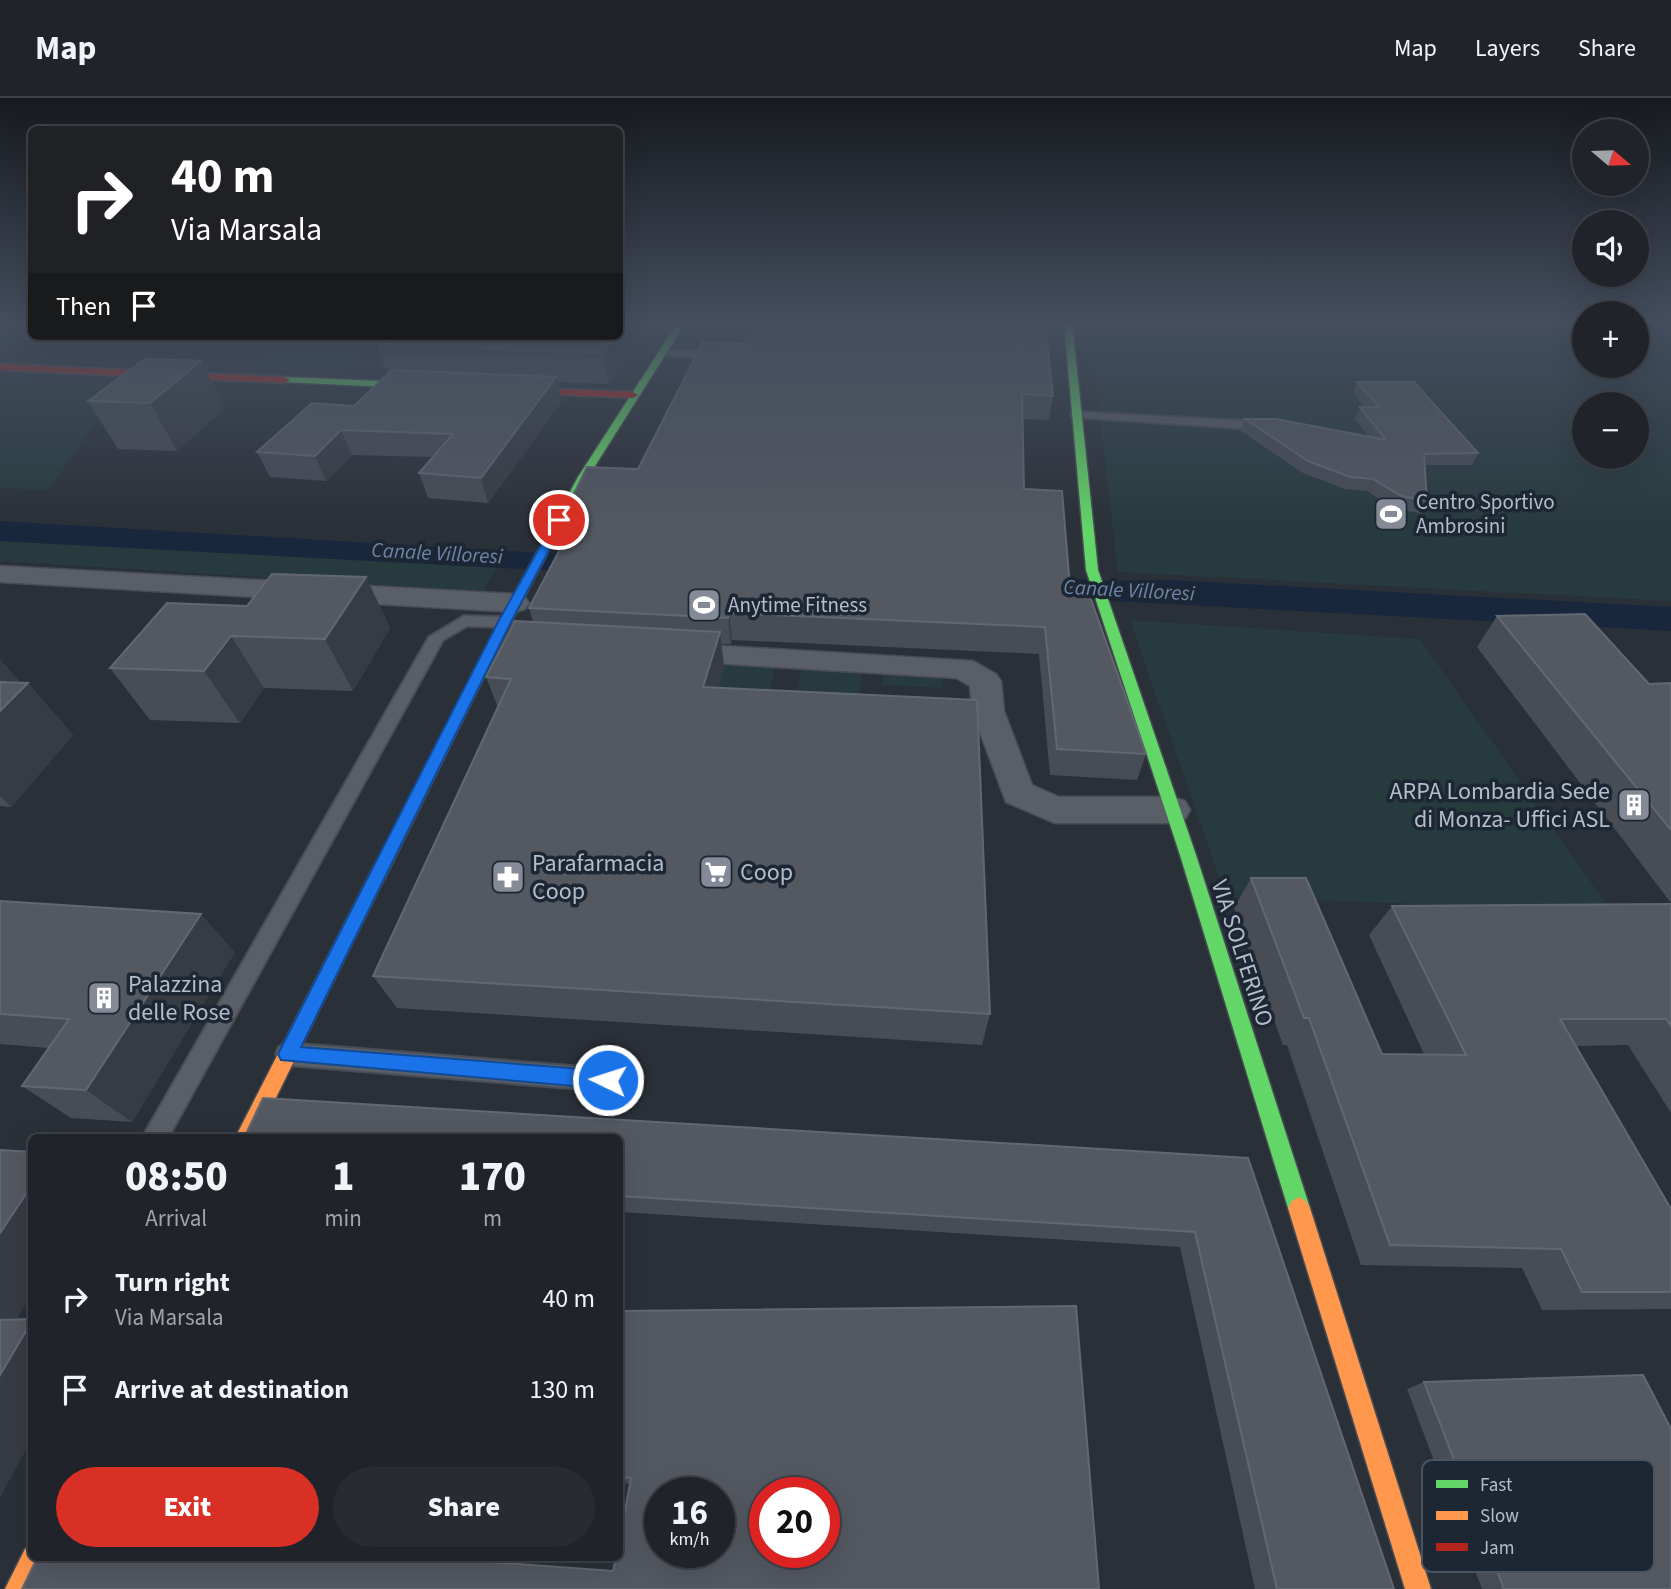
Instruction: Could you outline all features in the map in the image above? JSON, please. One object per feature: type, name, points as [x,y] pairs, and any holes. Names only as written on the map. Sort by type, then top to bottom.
[{"type":"street","points":[[553,392],[633,395]]},
{"type":"street","points":[[247,1134],[509,629],[533,570],[583,477],[635,392]]},
{"type":"street","name":"VIA SOLFERINO","points":[[1073,392],[1095,579],[1172,810],[1418,1589]]},
{"type":"street","points":[[0,574],[509,629]]},
{"type":"street","points":[[645,652],[962,668],[985,681],[988,711],[1018,793],[1055,810],[1172,810]]},
{"type":"street","points":[[18,1589],[32,1561]]},
{"type":"lane","points":[[1075,415],[1268,426]]},
{"type":"lane","points":[[156,1134],[437,637],[464,621],[509,629]]},
{"type":"lane","points":[[287,1054],[608,1080]]},
{"type":"green space","points":[[0,392],[119,392],[48,490],[0,488]]},
{"type":"green space","name":"Centro Sportivo Ambrosini","points":[[1097,392],[1671,392],[1671,601],[1118,572]]},
{"type":"green space","points":[[0,541],[497,567],[484,591],[0,561]]},
{"type":"green space","points":[[1130,620],[1420,639],[1611,911],[1226,897]]},
{"type":"green space","points":[[715,663],[775,666],[768,701],[706,698]]},
{"type":"green space","points":[[801,668],[862,671],[858,707],[795,703]]},
{"type":"green space","points":[[883,670],[942,673],[943,688],[882,685]]},
{"type":"water","name":"Canale Villoresi","points":[[0,521],[506,551],[1118,581],[1168,580],[1671,607],[1671,631],[0,541]]},
{"type":"building","points":[[101,392],[164,392],[150,403],[88,401]]},
{"type":"building","points":[[369,392],[545,392],[481,478],[419,473],[453,434],[341,430],[315,456],[257,452],[312,403],[354,406]]},
{"type":"building","points":[[678,392],[1053,392],[1053,396],[1022,394],[1024,489],[1062,491],[1070,587],[1087,588],[1146,754],[1057,749],[1045,627],[729,613],[728,618],[529,608],[579,513],[565,512],[587,467],[638,469]]},
{"type":"building","points":[[1365,392],[1423,392],[1478,453],[1424,454],[1427,501],[1401,496],[1373,479],[1350,477],[1308,461],[1245,419],[1276,419],[1386,440],[1360,407],[1379,407]]},
{"type":"building","points":[[272,574],[366,577],[325,639],[231,636],[204,671],[110,668],[167,603],[247,606]]},
{"type":"building","points":[[1585,614],[1649,684],[1671,683],[1671,830],[1497,616]]},
{"type":"building","name":"Coop","points":[[515,621],[720,632],[703,687],[977,700],[990,1014],[373,976],[511,679],[486,677]]},
{"type":"building","points":[[0,682],[28,683],[0,711]]},
{"type":"building","points":[[1251,878],[1306,878],[1382,1054],[1466,1055],[1392,906],[1671,904],[1671,1026],[1666,1019],[1560,1019],[1671,1209],[1671,1292],[1582,1292],[1561,1249],[1390,1245],[1309,1018],[1304,1018]]},
{"type":"building","name":"Palazzina delle Rose","points":[[0,901],[201,914],[86,1090],[22,1086],[69,1019],[0,1014]]},
{"type":"building","points":[[263,1098],[1248,1158],[1394,1589],[1277,1589],[1195,1232],[623,1196],[623,1134],[246,1134]]},
{"type":"building","points":[[0,1150],[28,1152],[28,1191],[0,1233]]},
{"type":"building","points":[[1076,1306],[1099,1589],[22,1589],[36,1561],[476,1561],[613,1571],[615,1561],[623,1561],[623,1522],[631,1478],[623,1477],[623,1311]]},
{"type":"building","points":[[28,1319],[28,1328],[0,1375],[0,1320]]},
{"type":"building","points":[[1643,1375],[1671,1429],[1671,1589],[1504,1589],[1497,1572],[1654,1572],[1654,1460],[1454,1460],[1424,1382]]},
{"type":"traffic: fast","points":[[379,873],[505,622],[583,477],[638,392]]},
{"type":"traffic: fast","points":[[1075,392],[1092,570],[1188,855],[1299,1208]]},
{"type":"traffic: slow","points":[[247,1134],[379,873]]},
{"type":"traffic: slow","points":[[1299,1208],[1418,1589]]},
{"type":"traffic: slow","points":[[18,1589],[32,1561]]},
{"type":"traffic: jam","points":[[546,392],[633,395]]},
{"type":"place","name":"Centro Sportivo Ambrosini","points":[[1391,514]]},
{"type":"place","name":"Anytime Fitness","points":[[704,605]]},
{"type":"place","name":"ARPA Lombardia Sede di Monza- Uffici ASL","points":[[1634,805]]},
{"type":"place","name":"Coop","points":[[716,872]]},
{"type":"place","name":"Parafarmacia Coop","points":[[508,877]]},
{"type":"place","name":"Palazzina delle Rose","points":[[104,998]]},
{"type":"route","points":[[559,520],[287,1054],[608,1080]]}]
